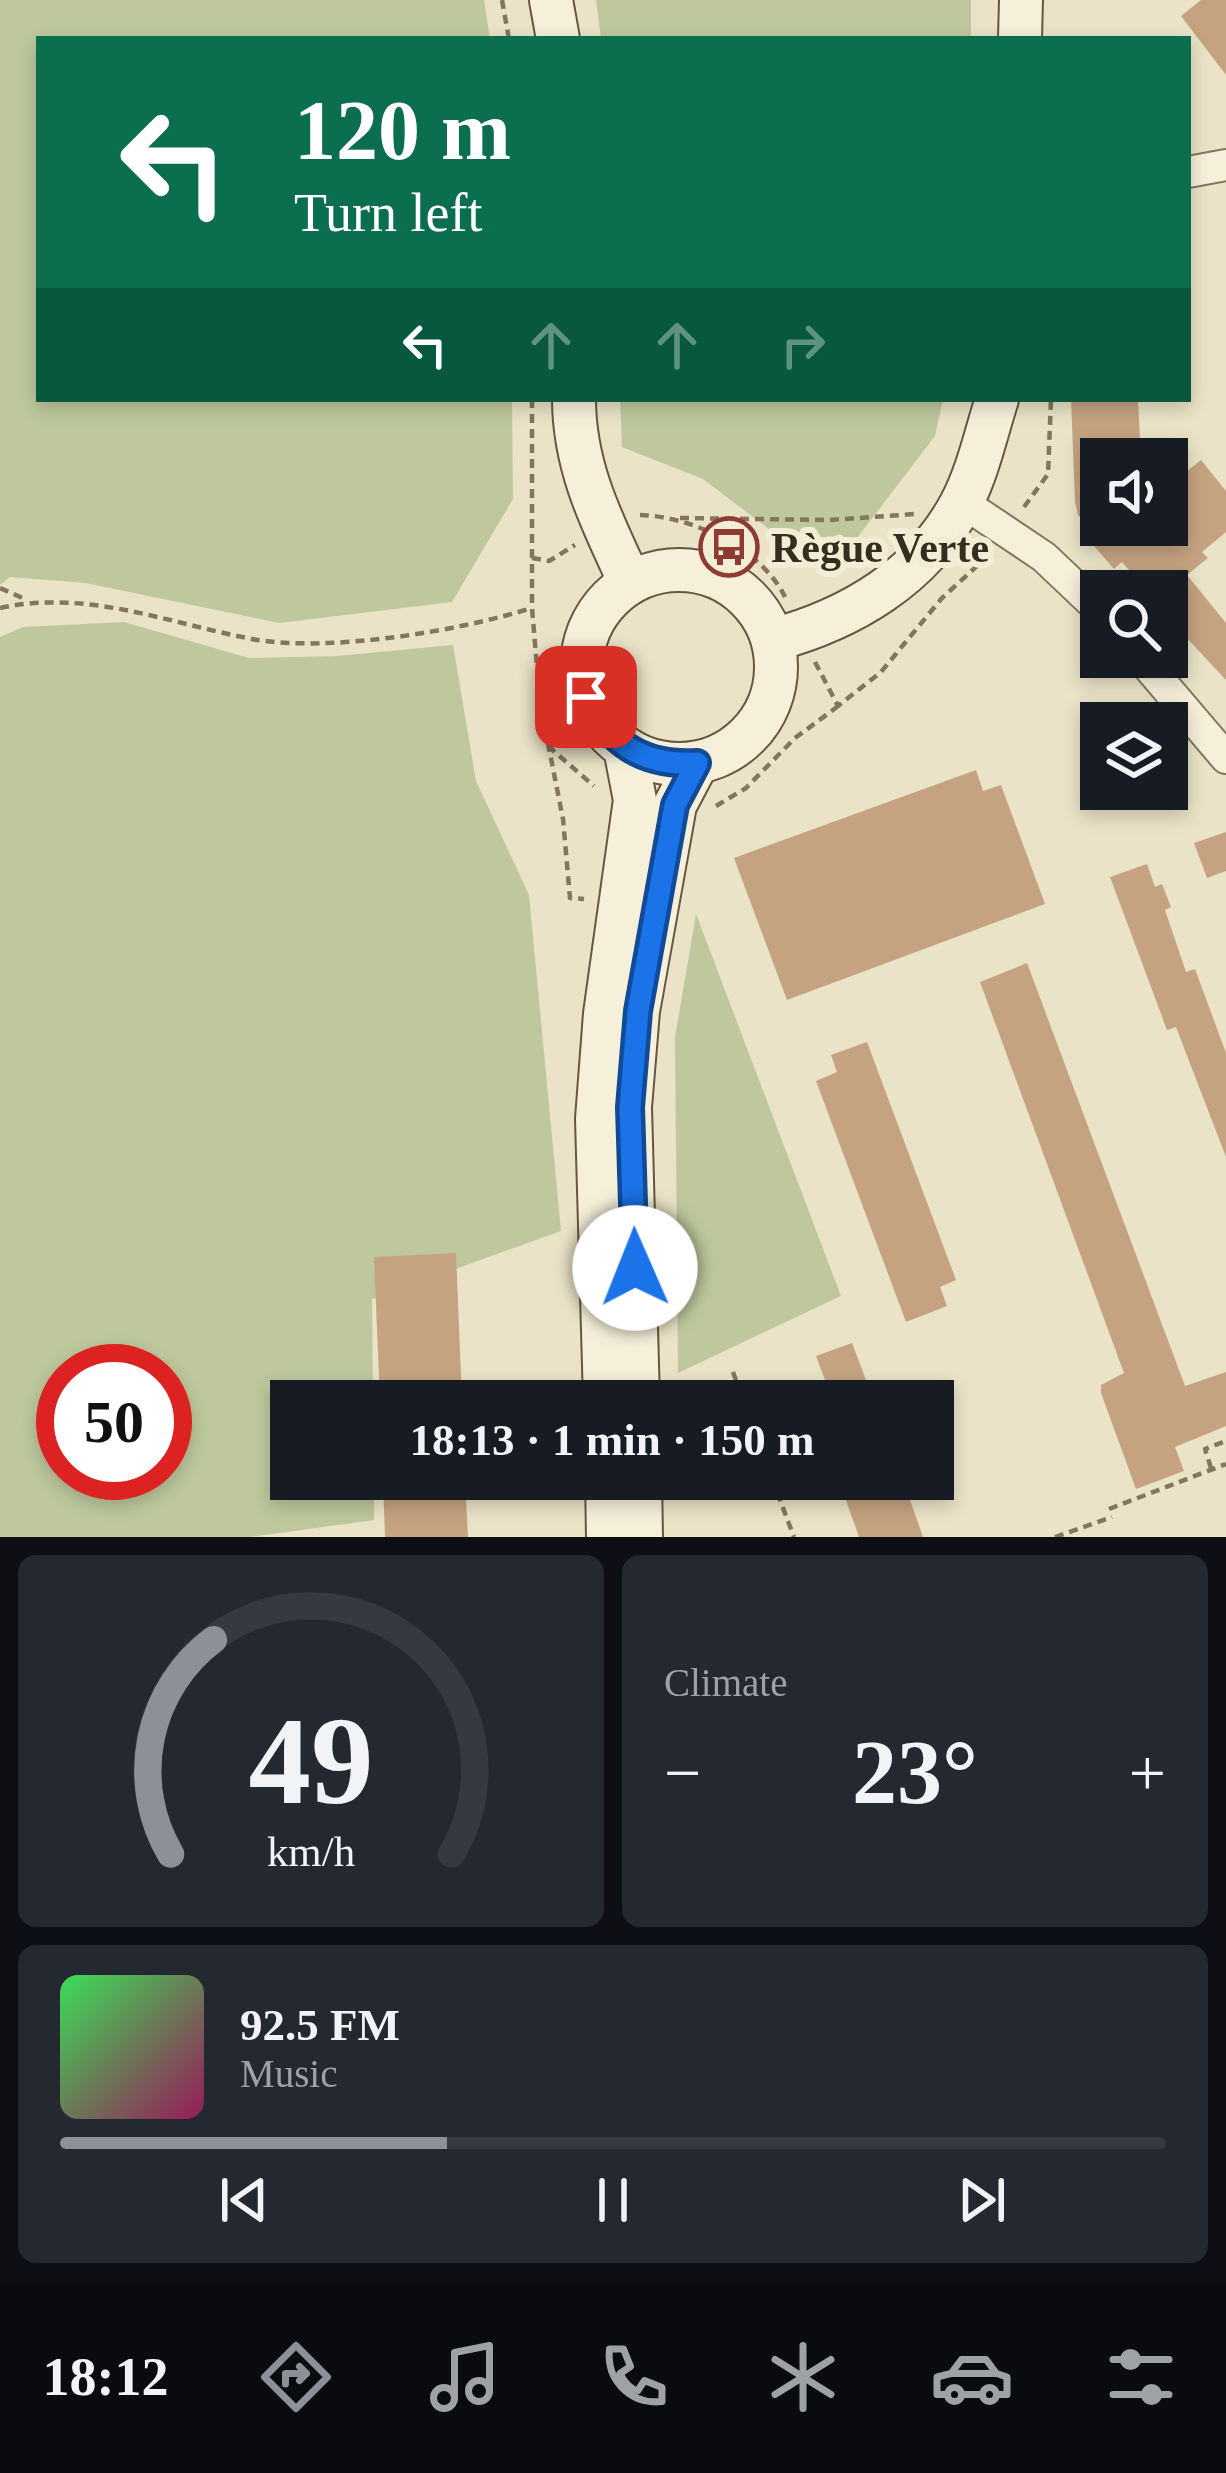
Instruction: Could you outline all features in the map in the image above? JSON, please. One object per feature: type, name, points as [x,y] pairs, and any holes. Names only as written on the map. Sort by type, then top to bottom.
[{"type":"main road","points":[[551,0],[557,36]]},
{"type":"main road","points":[[1020,36],[1022,0]]},
{"type":"main road","points":[[574,402],[574,433],[587,487],[630,582]]},
{"type":"main road","points":[[787,637],[856,612],[931,548],[944,507],[996,402]]},
{"type":"main road","points":[[687,570],[716,576],[741,592],[787,637],[761,718],[722,754],[697,763],[647,759],[625,748],[601,726],[586,697],[581,664],[588,632],[604,603],[630,582],[658,572],[687,570]]},
{"type":"main road","points":[[604,1380],[596,1119],[635,800],[625,748]]},
{"type":"main road","points":[[637,1380],[630,1107],[638,1011],[675,805],[697,763]]},
{"type":"main road","points":[[607,1500],[608,1537]]},
{"type":"main road","points":[[640,1500],[641,1537]]},
{"type":"street","points":[[1191,171],[1226,165]]},
{"type":"street","points":[[944,507],[1006,531],[1044,557],[1080,591]]},
{"type":"street","points":[[1158,678],[1226,758]]},
{"type":"path","points":[[502,0],[508,36]]},
{"type":"path","points":[[532,402],[532,608],[540,703],[563,819],[570,898],[620,902]]},
{"type":"path","points":[[702,809],[746,788],[795,738],[881,672],[941,598],[980,568],[1048,474],[1051,402]]},
{"type":"path","points":[[532,558],[550,561],[604,528],[642,514],[830,520],[944,507]]},
{"type":"path","points":[[679,518],[742,551],[776,578],[787,637],[838,706]]},
{"type":"path","points":[[0,587],[30,602]]},
{"type":"path","points":[[0,608],[30,602],[115,606],[256,640],[298,643],[491,621],[532,608]]},
{"type":"path","points":[[733,1372],[736,1380]]},
{"type":"path","points":[[1211,1469],[1204,1449],[1226,1441]]},
{"type":"path","points":[[1055,1537],[1226,1464]]},
{"type":"path","points":[[780,1500],[794,1537]]},
{"type":"green space","points":[[0,0],[484,0],[490,36],[36,36],[36,402],[512,402],[513,499],[452,602],[279,623],[86,583],[10,577],[0,585]]},
{"type":"green space","points":[[596,0],[971,0],[971,36],[601,36]]},
{"type":"green space","points":[[620,402],[942,402],[935,436],[857,538],[778,536],[703,479],[622,447]]},
{"type":"green space","points":[[124,622],[249,658],[337,656],[453,645],[476,781],[529,895],[561,1231],[372,1299],[373,1380],[270,1380],[270,1500],[374,1500],[374,1520],[250,1537],[0,1537],[0,637],[23,627]]},
{"type":"green space","points":[[696,914],[841,1296],[678,1373],[675,1037]]},
{"type":"building","points":[[1201,0],[1226,0],[1226,75],[1181,16]]},
{"type":"building","points":[[1071,402],[1138,402],[1140,438],[1080,438],[1078,515]]},
{"type":"building","points":[[1201,460],[1226,491],[1226,532],[1202,552],[1208,558],[1188,574],[1188,570],[1129,570],[1122,562],[1114,569],[1094,546],[1188,546],[1188,470]]},
{"type":"building","points":[[1188,576],[1226,623],[1226,680],[1188,639]]},
{"type":"building","points":[[976,770],[983,791],[1001,785],[1045,904],[787,1000],[734,858]]},
{"type":"building","points":[[1226,832],[1226,871],[1207,878],[1194,843]]},
{"type":"building","points":[[1147,864],[1155,887],[1162,884],[1171,907],[1165,910],[1186,972],[1195,969],[1226,1053],[1226,1157],[1176,1027],[1167,1030],[1110,877]]},
{"type":"building","points":[[1027,963],[1185,1386],[1226,1372],[1226,1426],[1175,1447],[1184,1471],[1136,1489],[1101,1393],[1101,1385],[1124,1373],[980,982]]},
{"type":"building","points":[[867,1042],[956,1280],[940,1287],[947,1306],[906,1322],[816,1081],[837,1072],[831,1055]]},
{"type":"building","points":[[456,1253],[461,1380],[379,1380],[374,1257]]},
{"type":"building","points":[[852,1343],[866,1380],[825,1380],[816,1356]]},
{"type":"building","points":[[384,1500],[466,1500],[468,1537],[385,1537]]},
{"type":"building","points":[[846,1500],[910,1500],[923,1537],[859,1537]]},
{"type":"place","name":"Règue Verte","points":[[729,547]]},
{"type":"route","points":[[586,697],[601,726],[625,748],[647,759],[697,763],[675,805],[638,1011],[630,1107],[635,1268]]}]
